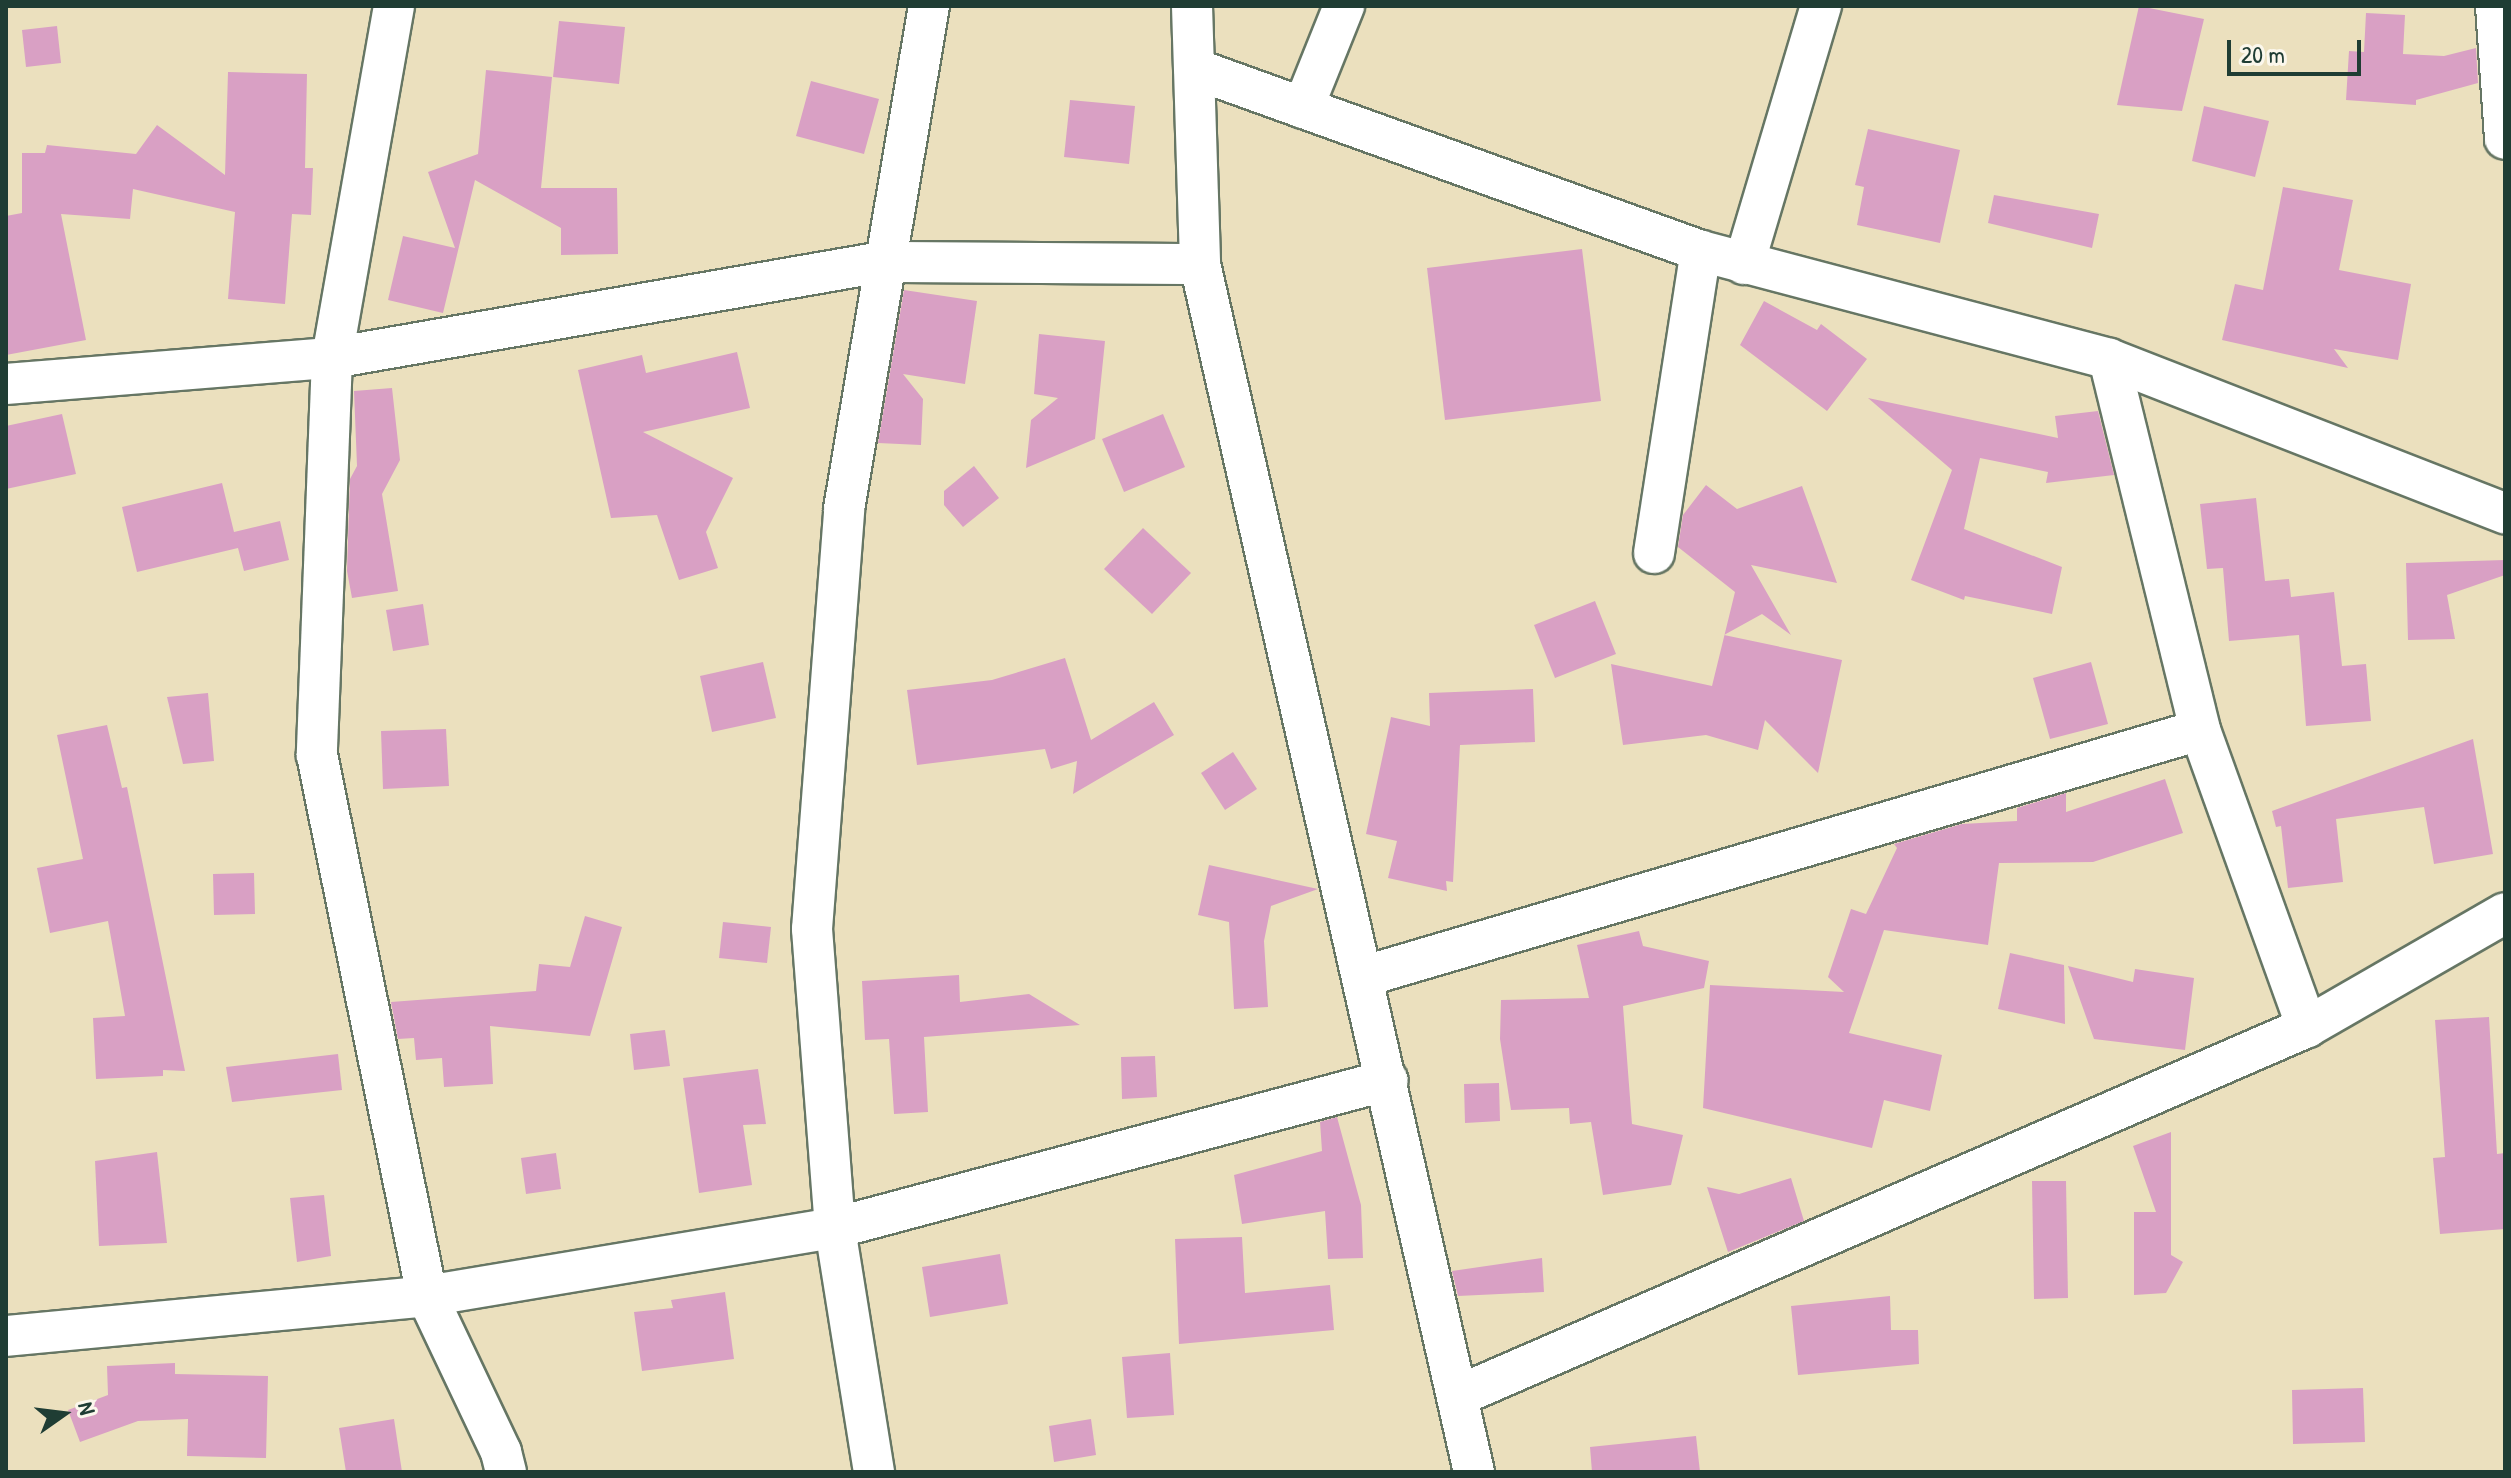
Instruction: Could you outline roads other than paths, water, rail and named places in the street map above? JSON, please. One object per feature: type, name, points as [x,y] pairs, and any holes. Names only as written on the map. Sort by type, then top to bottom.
[{"type":"street","points":[[394,6],[332,358],[317,755],[427,1296],[501,1452],[506,1472]]},
{"type":"street","points":[[874,1472],[835,1228],[812,929],[844,509],[882,262],[929,6]]},
{"type":"street","points":[[1192,6],[1198,70],[1200,264],[1365,976],[1460,1395],[1474,1472]]},
{"type":"street","points":[[1303,108],[1344,6]]},
{"type":"street","points":[[1744,264],[1821,6]]},
{"type":"street","points":[[2496,6],[2505,139]]},
{"type":"street","points":[[1198,70],[1701,251],[2109,359],[2505,513]]},
{"type":"street","points":[[1654,553],[1701,251]]},
{"type":"street","points":[[6,384],[332,358],[882,262],[1200,264]]},
{"type":"street","points":[[2109,359],[2200,730],[2307,1027]]},
{"type":"street","points":[[1365,976],[2200,730]]},
{"type":"street","points":[[1460,1395],[2307,1027],[2505,913]]},
{"type":"street","points":[[6,1336],[427,1296],[835,1228],[1388,1080]]}]
